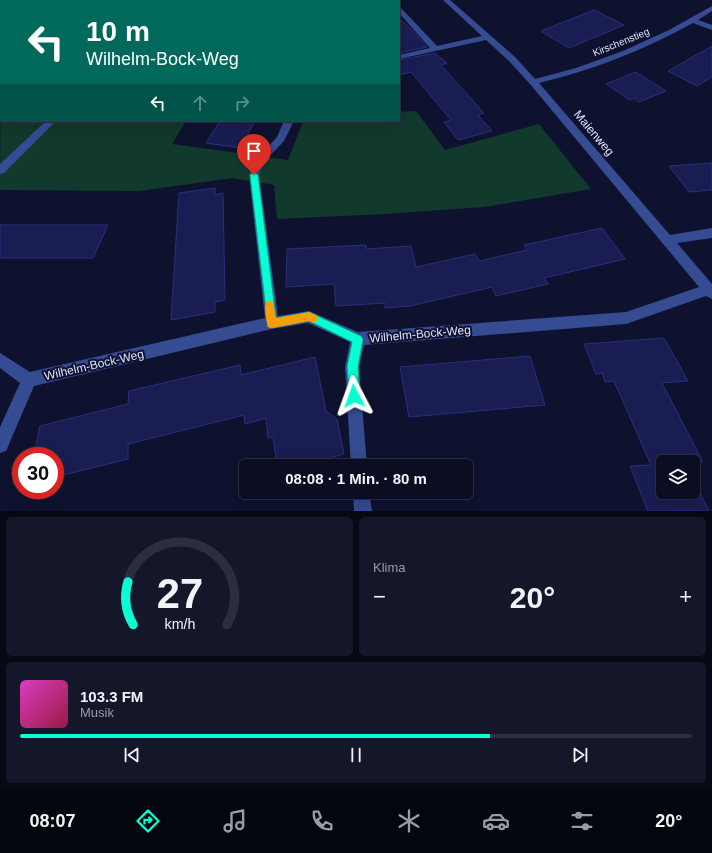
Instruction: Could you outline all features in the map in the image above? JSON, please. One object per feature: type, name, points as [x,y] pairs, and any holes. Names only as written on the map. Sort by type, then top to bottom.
[{"type":"street","name":"Maienweg","points":[[446,0],[512,59],[533,82],[710,291]]},
{"type":"street","name":"Kirschenstieg","points":[[533,82],[562,76],[639,47],[712,8]]},
{"type":"street","points":[[400,10],[435,49]]},
{"type":"street","points":[[692,20],[712,28]]},
{"type":"street","points":[[400,56],[488,37]]},
{"type":"street","points":[[0,170],[50,122]]},
{"type":"street","points":[[272,323],[254,175],[256,166],[264,154],[279,141],[288,122]]},
{"type":"street","points":[[667,240],[712,233]]},
{"type":"street","name":"Wilhelm-Bock-Weg","points":[[0,360],[29,380],[272,323],[309,317],[358,339],[626,318],[710,291]]},
{"type":"street","points":[[358,339],[352,367],[359,459]]},
{"type":"street","points":[[0,445],[29,380]]},
{"type":"street","points":[[362,499],[363,511]]},
{"type":"green space","points":[[416,111],[445,150],[539,124],[591,189],[484,207],[385,214],[277,219],[274,185],[233,178],[139,191],[0,190],[0,122],[185,122],[172,144],[288,160],[303,122],[400,122],[400,112]]},
{"type":"building","points":[[594,10],[624,25],[569,48],[541,31]]},
{"type":"building","points":[[400,19],[416,34],[427,47],[400,53]]},
{"type":"building","points":[[712,46],[712,77],[697,86],[668,71]]},
{"type":"building","points":[[435,53],[447,63],[441,65],[484,113],[478,115],[492,131],[458,140],[444,122],[451,120],[411,72],[400,75],[400,60]]},
{"type":"building","points":[[636,72],[666,91],[639,102],[634,98],[630,100],[606,84]]},
{"type":"building","points":[[219,122],[254,122],[241,148],[206,143]]},
{"type":"building","points":[[712,163],[712,190],[689,192],[669,166]]},
{"type":"building","points":[[215,188],[215,195],[223,193],[225,300],[215,302],[215,312],[171,320],[179,193]]},
{"type":"building","points":[[0,225],[108,225],[93,258],[0,258]]},
{"type":"building","points":[[602,228],[625,259],[544,278],[548,284],[496,296],[492,287],[410,306],[385,308],[385,303],[336,306],[334,284],[286,287],[287,249],[366,245],[367,249],[411,246],[416,267],[475,254],[479,261],[527,250],[524,245]]},
{"type":"building","points":[[664,338],[688,381],[662,383],[699,455],[656,455],[656,499],[700,499],[700,493],[709,511],[648,511],[630,466],[651,465],[614,381],[605,382],[602,373],[596,374],[584,344]]},
{"type":"building","points":[[530,356],[545,405],[409,417],[400,367]]},
{"type":"building","points":[[315,357],[326,411],[337,419],[344,454],[333,457],[333,459],[276,459],[273,437],[268,438],[266,418],[245,424],[244,415],[128,444],[128,459],[64,475],[64,447],[36,447],[40,426],[128,404],[129,391],[240,365],[241,375]]},
{"type":"slow traffic","points":[[270,305],[272,323],[309,317],[313,318]]},
{"type":"route","points":[[254,175],[272,323],[309,317],[358,339],[352,367],[354,396]]}]
